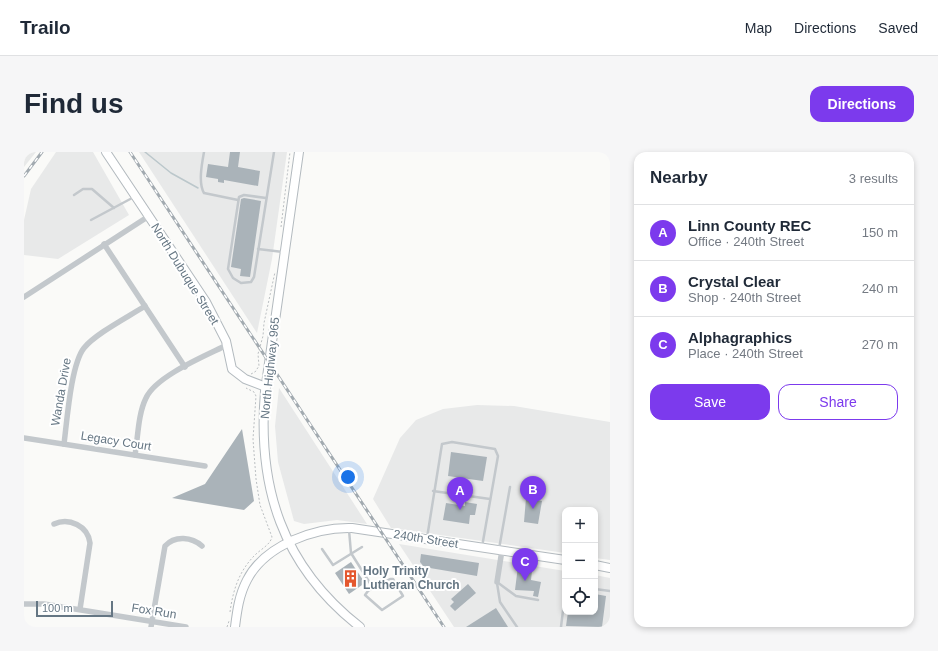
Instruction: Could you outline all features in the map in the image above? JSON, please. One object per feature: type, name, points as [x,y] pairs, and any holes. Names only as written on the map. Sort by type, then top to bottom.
[{"type":"street","name":"North Dubuque Street","points":[[106,152],[206,302],[227,345],[232,369],[246,380],[266,387]]},
{"type":"street","name":"North Highway 965","points":[[299,152],[266,387],[264,449],[267,478],[274,506],[289,543],[302,567],[320,590],[360,627]]},
{"type":"street","points":[[24,297],[149,216]]},
{"type":"street","points":[[104,244],[185,367]]},
{"type":"street","name":"Wanda Drive","points":[[64,444],[75,368],[79,354],[94,339],[145,306]]},
{"type":"street","points":[[135,455],[146,398],[154,386],[185,367],[227,345]]},
{"type":"street","name":"Legacy Court","points":[[24,438],[205,466]]},
{"type":"street","points":[[54,524],[59,522],[79,525],[88,534],[90,543],[80,609]]},
{"type":"street","name":"240th Street","points":[[235,627],[241,593],[248,578],[262,561],[289,543],[322,530],[349,528],[562,560]]},
{"type":"street","points":[[152,624],[165,546],[173,539],[179,538],[196,540],[202,546]]},
{"type":"street","points":[[497,582],[501,550]]},
{"type":"street","points":[[598,566],[610,568]]},
{"type":"street","name":"Fox Run","points":[[24,604],[44,604],[80,609],[152,624],[186,627]]},
{"type":"lane","points":[[204,152],[201,174],[202,190],[204,193],[238,200]]},
{"type":"lane","points":[[266,198],[244,195],[239,197],[238,200],[228,266],[229,271],[237,281],[241,283],[251,282],[254,277],[274,152]]},
{"type":"lane","points":[[74,195],[83,189],[92,189],[114,208]]},
{"type":"lane","points":[[91,220],[136,197]]},
{"type":"lane","points":[[258,249],[285,252]]},
{"type":"lane","points":[[427,539],[433,491],[442,444],[452,442],[495,449],[498,456],[482,547]]},
{"type":"lane","points":[[501,550],[510,488]]},
{"type":"lane","points":[[433,491],[490,499]]},
{"type":"lane","points":[[349,528],[351,553],[373,588]]},
{"type":"lane","points":[[322,549],[333,565],[362,546]]},
{"type":"lane","points":[[390,579],[393,579],[403,596],[382,610],[365,597],[368,591],[373,588],[390,579]]},
{"type":"lane","points":[[497,582],[516,596],[538,600]]},
{"type":"lane","points":[[497,582],[500,602],[517,627]]},
{"type":"lane","points":[[598,589],[610,591]]},
{"type":"lane","points":[[560,627],[562,614]]},
{"type":"path","points":[[281,230],[290,152]]},
{"type":"path","points":[[254,373],[259,366],[258,354],[263,336],[264,323],[275,270]]},
{"type":"path","points":[[246,388],[254,392],[256,396],[253,424],[254,455],[259,500],[272,534],[272,539],[267,545]]},
{"type":"shaded area","points":[[24,152],[36,152],[24,167]]},
{"type":"shaded area","points":[[56,152],[93,152],[129,215],[58,259],[24,255],[24,220],[31,189]]},
{"type":"shaded area","points":[[139,152],[287,152],[272,259],[257,333]]},
{"type":"shaded area","points":[[279,388],[367,524],[337,520],[304,524],[294,521],[278,462],[275,426]]},
{"type":"shaded area","points":[[477,405],[514,406],[610,422],[610,560],[598,558],[598,507],[562,507],[562,553],[391,528],[373,499],[400,438],[416,420],[443,409]]},
{"type":"shaded area","points":[[399,544],[562,571],[562,615],[598,615],[598,576],[610,578],[610,627],[454,627]]},
{"type":"building","points":[[230,152],[240,152],[238,167],[260,171],[258,186],[224,180],[224,183],[218,182],[218,179],[206,177],[208,164],[228,167]]},
{"type":"building","points":[[244,198],[261,201],[250,277],[240,276],[241,269],[231,267],[241,199]]},
{"type":"building","points":[[242,429],[254,501],[244,510],[172,498],[205,484]]},
{"type":"building","points":[[451,452],[487,457],[483,481],[448,476]]},
{"type":"building","points":[[526,498],[542,501],[538,524],[524,522]]},
{"type":"building","points":[[465,502],[477,504],[475,515],[470,515],[469,524],[443,520],[446,503],[465,506]]},
{"type":"building","points":[[421,554],[479,563],[477,576],[424,567],[420,562]]},
{"type":"building","name":"Holy Trinity Lutheran Church","points":[[351,562],[365,583],[349,594],[335,573]]},
{"type":"building","points":[[518,566],[531,568],[531,580],[541,582],[538,597],[533,596],[534,591],[515,590]]},
{"type":"building","points":[[468,584],[476,593],[455,611],[450,606],[454,602],[451,599]]},
{"type":"building","points":[[598,595],[606,596],[602,627],[566,626],[568,615],[598,615]]},
{"type":"building","points":[[496,608],[508,627],[466,627]]},
{"type":"waterway","points":[[145,152],[171,173],[198,188]]},
{"type":"railway","points":[[24,176],[42,152]]},
{"type":"railway","points":[[130,152],[444,627]]},
{"type":"place","name":"Crystal Clear","points":[[533,509]]},
{"type":"place","name":"Linn County REC","points":[[460,510]]},
{"type":"place","name":"Holy Trinity Lutheran Church","points":[[350,578]]},
{"type":"place","name":"Alphagraphics","points":[[525,581]]}]
